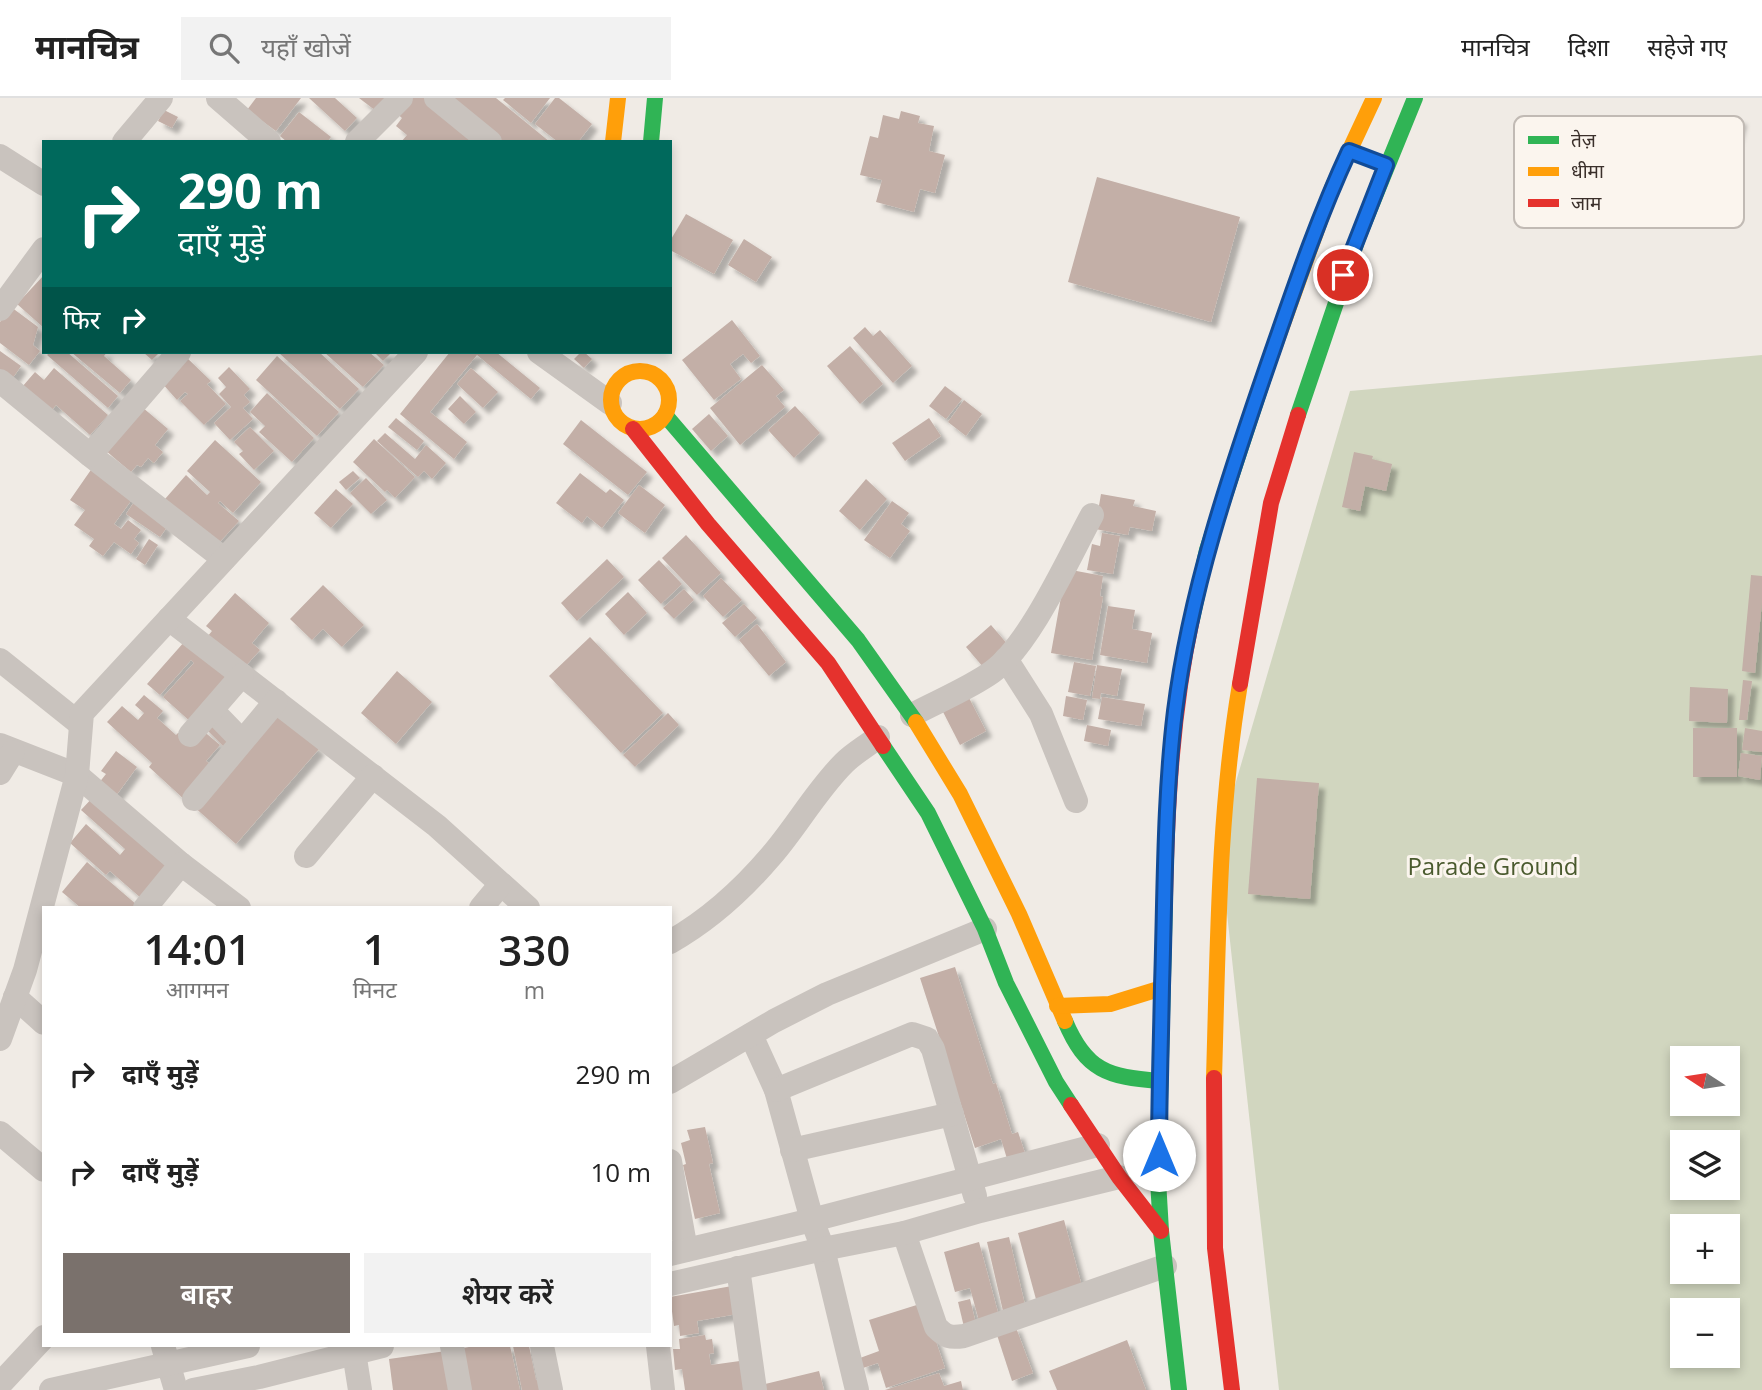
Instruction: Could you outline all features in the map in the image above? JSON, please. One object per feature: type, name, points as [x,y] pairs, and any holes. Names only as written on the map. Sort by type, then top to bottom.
[{"type":"main road","points":[[613,140],[618,98]]},
{"type":"main road","points":[[648,140],[655,98]]},
{"type":"main road","points":[[1232,1390],[1215,1248],[1216,969],[1220,864],[1232,734],[1278,478],[1325,325],[1361,225],[1374,98]]},
{"type":"main road","points":[[1179,1390],[1158,1180],[1167,798],[1176,709],[1205,562],[1225,492],[1299,275],[1332,188],[1368,158],[1415,98]]},
{"type":"main road","points":[[646,354],[647,371]]},
{"type":"main road","points":[[611,363],[612,393],[618,420],[633,429],[708,524],[768,565],[858,640],[912,715],[960,794],[1019,914],[1075,1045],[1097,1075],[1159,1081]]},
{"type":"main road","points":[[612,393],[628,373],[647,371],[655,374],[667,388],[670,397],[665,415],[651,428],[633,429]]},
{"type":"main road","points":[[665,415],[768,565],[828,663],[928,813],[985,929],[1012,995],[1056,1082],[1076,1102],[1098,1145],[1119,1177],[1161,1231]]},
{"type":"main road","points":[[1205,637],[1213,591],[1232,515],[1225,492]]},
{"type":"main road","points":[[1250,519],[1272,503]]},
{"type":"main road","points":[[1176,1111],[1175,1006],[1181,838],[1190,740]]},
{"type":"main road","points":[[1057,1006],[1110,1004],[1162,988]]},
{"type":"main road","points":[[1178,1243],[1183,1338],[1192,1390]]},
{"type":"street","points":[[126,140],[161,98]]},
{"type":"street","points":[[218,98],[267,140]]},
{"type":"street","points":[[359,140],[401,98]]},
{"type":"street","points":[[436,98],[488,140]]},
{"type":"street","points":[[0,156],[42,183]]},
{"type":"street","points":[[3,298],[42,251]]},
{"type":"street","points":[[90,455],[177,354]]},
{"type":"street","points":[[51,903],[77,775],[82,713],[414,354]]},
{"type":"street","points":[[543,354],[612,393]]},
{"type":"street","points":[[0,381],[224,559]]},
{"type":"street","points":[[912,715],[993,671],[1014,652],[1048,597],[1092,514]]},
{"type":"street","points":[[169,619],[437,825],[526,906]]},
{"type":"street","points":[[1006,659],[1041,714],[1076,801]]},
{"type":"street","points":[[0,660],[80,724]]},
{"type":"street","points":[[190,734],[242,675]]},
{"type":"street","points":[[194,799],[276,701]]},
{"type":"street","points":[[212,710],[242,741]]},
{"type":"street","points":[[672,941],[696,928],[737,893],[773,854],[817,794],[845,762],[878,737]]},
{"type":"street","points":[[0,774],[6,748],[77,775],[224,904]]},
{"type":"street","points":[[306,856],[373,776]]},
{"type":"street","points":[[147,906],[181,864]]},
{"type":"street","points":[[483,906],[501,884]]},
{"type":"street","points":[[0,1039],[8,1007],[42,927]]},
{"type":"street","points":[[672,1081],[827,994],[985,929]]},
{"type":"street","points":[[8,1007],[42,1022]]},
{"type":"street","points":[[776,1090],[912,1034],[927,1039],[933,1049],[980,1211]]},
{"type":"street","points":[[751,1035],[776,1090],[812,1220],[823,1249],[857,1390]]},
{"type":"street","points":[[792,1150],[951,1114]]},
{"type":"street","points":[[0,1133],[42,1168]]},
{"type":"street","points":[[672,1184],[678,1252],[971,1180],[1098,1145]]},
{"type":"street","points":[[672,1284],[904,1233],[980,1211],[1119,1177]]},
{"type":"street","points":[[904,1233],[936,1327],[945,1337],[951,1338],[964,1336],[1165,1266]]},
{"type":"street","points":[[738,1268],[755,1390]]},
{"type":"street","points":[[2,1378],[42,1339]]},
{"type":"street","points":[[51,1390],[166,1355],[239,1347]]},
{"type":"street","points":[[193,1390],[259,1377],[354,1349],[373,1347]]},
{"type":"street","points":[[452,1347],[460,1390]]},
{"type":"street","points":[[542,1347],[551,1390]]},
{"type":"street","points":[[659,1347],[663,1390]]},
{"type":"street","points":[[354,1349],[360,1390]]},
{"type":"street","points":[[166,1355],[176,1390]]},
{"type":"green space","name":"Parade Ground","points":[[1762,355],[1762,1390],[1279,1390],[1219,840],[1350,391]]},
{"type":"building","points":[[256,98],[301,98],[276,131],[247,110]]},
{"type":"building","points":[[309,98],[335,98],[357,118],[345,131]]},
{"type":"building","points":[[359,98],[394,98],[380,114]]},
{"type":"building","points":[[407,98],[425,98],[476,140],[403,140],[407,135],[396,126],[402,118],[395,112]]},
{"type":"building","points":[[440,98],[496,98],[548,140],[491,140]]},
{"type":"building","points":[[550,98],[531,123],[503,100]]},
{"type":"building","points":[[555,98],[559,98],[592,124],[580,140],[555,140],[535,124]]},
{"type":"building","points":[[164,110],[178,117],[172,128],[158,121]]},
{"type":"building","points":[[901,111],[920,116],[918,123],[934,126],[929,151],[945,155],[935,193],[920,189],[914,212],[876,202],[882,180],[860,175],[870,136],[878,138],[883,115],[899,119]]},
{"type":"building","points":[[299,112],[331,137],[329,140],[285,140],[280,136]]},
{"type":"building","points":[[1097,177],[1240,217],[1211,322],[1068,282]]},
{"type":"building","points":[[686,214],[733,240],[714,274],[672,251],[672,238]]},
{"type":"building","points":[[744,239],[772,257],[756,282],[728,265]]},
{"type":"building","points":[[42,277],[42,326],[17,304]]},
{"type":"building","points":[[11,307],[38,327],[33,345],[40,351],[29,365],[0,343],[0,322]]},
{"type":"building","points":[[732,320],[760,356],[751,363],[743,354],[730,364],[741,379],[714,400],[682,360]]},
{"type":"building","points":[[865,327],[873,336],[880,330],[912,366],[893,383],[853,338]]},
{"type":"building","points":[[850,346],[883,384],[860,404],[827,366]]},
{"type":"building","points":[[0,351],[21,366],[12,379],[0,370]]},
{"type":"building","points":[[69,354],[118,396],[108,408],[47,355]]},
{"type":"building","points":[[73,354],[106,354],[104,356],[131,380],[120,393]]},
{"type":"building","points":[[145,354],[158,354],[152,360]]},
{"type":"building","points":[[280,354],[321,354],[359,389],[340,409]]},
{"type":"building","points":[[326,354],[371,354],[384,365],[363,387]]},
{"type":"building","points":[[376,354],[390,354],[383,361]]},
{"type":"building","points":[[448,354],[498,354],[540,388],[531,399],[477,355],[430,412],[467,442],[454,459],[400,414]]},
{"type":"building","points":[[579,354],[586,354],[592,359],[584,368],[574,359]]},
{"type":"building","points":[[277,356],[339,412],[317,436],[256,380]]},
{"type":"building","points":[[186,357],[211,381],[207,384],[226,404],[204,425],[180,401],[188,394],[185,392],[177,400],[161,382]]},
{"type":"building","points":[[762,365],[784,390],[776,396],[785,407],[740,445],[710,408]]},
{"type":"building","points":[[229,367],[250,389],[244,395],[250,402],[243,408],[253,419],[230,440],[214,423],[231,407],[219,394],[226,387],[218,378]]},
{"type":"building","points":[[54,368],[108,415],[90,435],[56,405],[51,411],[22,387],[35,372],[44,380]]},
{"type":"building","points":[[471,368],[498,392],[483,408],[457,384]]},
{"type":"building","points":[[945,386],[962,399],[946,419],[929,406]]},
{"type":"building","points":[[267,393],[314,438],[292,462],[259,432],[265,426],[250,412]]},
{"type":"building","points":[[460,396],[476,412],[464,424],[448,409]]},
{"type":"building","points":[[964,400],[982,414],[966,436],[948,422]]},
{"type":"building","points":[[795,406],[820,433],[794,458],[768,430]]},
{"type":"building","points":[[142,407],[168,429],[155,445],[163,452],[154,463],[148,458],[141,467],[137,465],[131,472],[105,450]]},
{"type":"building","points":[[709,414],[728,436],[711,451],[692,429]]},
{"type":"building","points":[[396,418],[424,441],[417,450],[388,427]]},
{"type":"building","points":[[929,418],[941,436],[905,461],[892,443]]},
{"type":"building","points":[[581,420],[647,472],[628,495],[563,444]]},
{"type":"building","points":[[250,427],[274,451],[254,470],[239,454],[243,451],[234,442]]},
{"type":"building","points":[[385,433],[415,459],[426,445],[446,463],[432,479],[424,471],[418,477],[377,441]]},
{"type":"building","points":[[374,439],[415,477],[395,498],[353,462]]},
{"type":"building","points":[[215,440],[261,482],[233,513],[220,501],[218,503],[239,521],[216,546],[165,499],[186,475],[207,495],[210,492],[187,471]]},
{"type":"building","points":[[1354,452],[1392,464],[1386,491],[1365,486],[1360,511],[1342,507]]},
{"type":"building","points":[[95,464],[133,498],[114,524],[121,529],[128,520],[141,530],[134,539],[139,543],[131,554],[114,542],[103,556],[89,546],[94,539],[74,525],[85,510],[70,500]]},
{"type":"building","points":[[353,471],[360,478],[346,490],[339,482]]},
{"type":"building","points":[[580,473],[606,493],[610,489],[624,500],[602,528],[587,516],[582,523],[556,503]]},
{"type":"building","points":[[366,478],[387,500],[371,514],[350,493]]},
{"type":"building","points":[[866,479],[887,499],[860,530],[839,511]]},
{"type":"building","points":[[639,485],[665,505],[645,533],[618,513]]},
{"type":"building","points":[[336,489],[353,504],[331,528],[314,513]]},
{"type":"building","points":[[1101,494],[1135,500],[1133,506],[1156,511],[1152,531],[1130,527],[1128,535],[1095,529]]},
{"type":"building","points":[[137,498],[167,527],[160,537],[126,514]]},
{"type":"building","points":[[892,501],[909,513],[901,524],[910,531],[890,558],[864,540]]},
{"type":"building","points":[[1102,533],[1120,536],[1113,574],[1087,570],[1092,544],[1100,546]]},
{"type":"building","points":[[686,535],[721,573],[697,595],[662,558]]},
{"type":"building","points":[[149,539],[158,545],[145,565],[136,559]]},
{"type":"building","points":[[607,559],[624,577],[577,621],[561,603]]},
{"type":"building","points":[[659,560],[682,584],[661,604],[638,580]]},
{"type":"building","points":[[1066,569],[1103,576],[1100,596],[1103,597],[1092,660],[1051,653]]},
{"type":"building","points":[[1751,575],[1762,576],[1755,673],[1742,671]]},
{"type":"building","points":[[721,578],[742,600],[723,617],[703,596]]},
{"type":"building","points":[[323,585],[364,625],[342,647],[323,629],[312,640],[290,619]]},
{"type":"building","points":[[684,589],[694,600],[674,619],[663,608]]},
{"type":"building","points":[[628,592],[647,613],[624,635],[605,614]]},
{"type":"building","points":[[235,593],[269,623],[252,643],[260,650],[243,669],[207,637],[212,631],[206,626]]},
{"type":"building","points":[[744,604],[757,618],[735,637],[722,623]]},
{"type":"building","points":[[1108,606],[1135,610],[1132,629],[1152,633],[1147,663],[1100,655]]},
{"type":"building","points":[[757,624],[786,662],[769,676],[739,640]]},
{"type":"building","points":[[991,625],[1009,646],[984,668],[966,647]]},
{"type":"building","points":[[590,637],[663,713],[621,753],[549,676]]},
{"type":"building","points":[[185,641],[232,680],[193,724],[163,697],[194,663],[191,660],[160,695],[147,684]]},
{"type":"building","points":[[1074,662],[1096,666],[1090,696],[1068,692]]},
{"type":"building","points":[[1097,665],[1122,669],[1117,696],[1101,693],[1100,699],[1092,698]]},
{"type":"building","points":[[397,671],[432,702],[396,744],[361,713]]},
{"type":"building","points":[[1743,680],[1752,681],[1747,720],[1739,720]]},
{"type":"building","points":[[1690,687],[1728,689],[1727,723],[1689,721]]},
{"type":"building","points":[[967,694],[986,731],[960,745],[941,708]]},
{"type":"building","points":[[144,695],[163,711],[157,718],[176,735],[201,729],[220,745],[206,761],[215,768],[186,801],[149,767],[152,763],[107,722],[122,706],[138,720],[144,713],[135,705]]},
{"type":"building","points":[[1066,696],[1087,700],[1083,720],[1063,716]]},
{"type":"building","points":[[1102,697],[1145,704],[1141,726],[1098,719]]},
{"type":"building","points":[[276,711],[319,749],[236,844],[192,805]]},
{"type":"building","points":[[668,713],[679,725],[635,767],[623,755]]},
{"type":"building","points":[[211,718],[231,740],[224,747],[203,726]]},
{"type":"building","points":[[1087,725],[1111,730],[1108,746],[1084,741]]},
{"type":"building","points":[[1693,728],[1737,728],[1737,777],[1693,777]]},
{"type":"building","points":[[1745,728],[1762,731],[1762,752],[1742,750]]},
{"type":"building","points":[[116,751],[137,767],[115,797],[98,784],[106,774],[101,771]]},
{"type":"building","points":[[1741,753],[1762,756],[1760,780],[1738,776]]},
{"type":"building","points":[[1257,778],[1319,783],[1310,899],[1248,894]]},
{"type":"building","points":[[94,796],[172,864],[142,899],[110,871],[106,875],[70,843],[86,824],[120,855],[125,849],[81,810]]},
{"type":"building","points":[[87,862],[137,905],[79,906],[62,892]]},
{"type":"building","points":[[955,967],[993,1084],[996,1083],[1012,1134],[1018,1132],[1026,1156],[1008,1162],[1001,1139],[975,1148],[920,978]]},
{"type":"building","points":[[705,1127],[713,1163],[709,1164],[720,1213],[695,1219],[681,1143],[690,1140],[687,1130]]},
{"type":"building","points":[[1064,1220],[1083,1290],[1037,1303],[1018,1233]]},
{"type":"building","points":[[1009,1237],[1025,1305],[1003,1311],[987,1242]]},
{"type":"building","points":[[979,1242],[999,1316],[979,1321],[970,1288],[955,1292],[944,1252]]},
{"type":"building","points":[[732,1286],[737,1314],[697,1321],[699,1333],[680,1336],[679,1325],[674,1326],[672,1297]]},
{"type":"building","points":[[970,1299],[976,1324],[964,1327],[958,1302]]},
{"type":"building","points":[[923,1303],[945,1368],[886,1388],[878,1363],[863,1368],[860,1358],[879,1351],[869,1320]]},
{"type":"building","points":[[1015,1325],[1033,1373],[1012,1381],[996,1332]]},
{"type":"building","points":[[705,1335],[706,1340],[712,1339],[714,1353],[709,1354],[711,1365],[747,1360],[751,1390],[685,1390],[682,1369],[675,1370],[673,1349],[680,1349],[679,1339]]},
{"type":"building","points":[[1127,1340],[1146,1390],[1057,1390],[1049,1371]]},
{"type":"building","points":[[510,1347],[520,1390],[467,1390],[459,1349]]},
{"type":"building","points":[[513,1347],[529,1347],[536,1380],[542,1379],[544,1390],[522,1390]]},
{"type":"building","points":[[446,1351],[452,1390],[393,1390],[389,1359]]},
{"type":"building","points":[[819,1371],[824,1390],[762,1390],[761,1385]]},
{"type":"building","points":[[939,1373],[944,1386],[961,1381],[963,1390],[885,1390]]},
{"type":"traffic: fast","points":[[651,140],[655,98]]},
{"type":"traffic: fast","points":[[1298,415],[1358,238],[1415,98]]},
{"type":"traffic: fast","points":[[1192,619],[1207,550],[1268,365]]},
{"type":"traffic: fast","points":[[665,415],[858,640],[916,722]]},
{"type":"traffic: fast","points":[[883,746],[928,813],[985,929],[1006,983],[1056,1082],[1071,1105]]},
{"type":"traffic: fast","points":[[1165,897],[1158,1180],[1179,1390]]},
{"type":"traffic: fast","points":[[1065,1021],[1081,1051],[1101,1068],[1126,1077],[1159,1081]]},
{"type":"traffic: slow","points":[[613,140],[618,98]]},
{"type":"traffic: slow","points":[[1268,365],[1332,188],[1374,98]]},
{"type":"traffic: slow","points":[[634,371],[646,371],[661,379],[669,394],[669,400],[669,406],[661,421],[646,429],[634,429],[619,421],[611,406],[611,394],[619,379],[634,371]]},
{"type":"traffic: slow","points":[[1214,1078],[1223,831],[1240,684]]},
{"type":"traffic: slow","points":[[916,722],[960,794],[1019,914],[1065,1021]]},
{"type":"traffic: slow","points":[[1057,1006],[1110,1004],[1162,988]]},
{"type":"traffic: jam","points":[[1240,684],[1271,503],[1298,415]]},
{"type":"traffic: jam","points":[[633,429],[708,524],[828,663],[883,746]]},
{"type":"traffic: jam","points":[[1165,897],[1172,757],[1192,619]]},
{"type":"traffic: jam","points":[[1214,1078],[1215,1248],[1232,1390]]},
{"type":"traffic: jam","points":[[1071,1105],[1119,1177],[1161,1231]]},
{"type":"route","points":[[1159,1155],[1167,798],[1176,709],[1189,635],[1207,550],[1233,466],[1299,275],[1349,151],[1386,165],[1343,275]]}]
